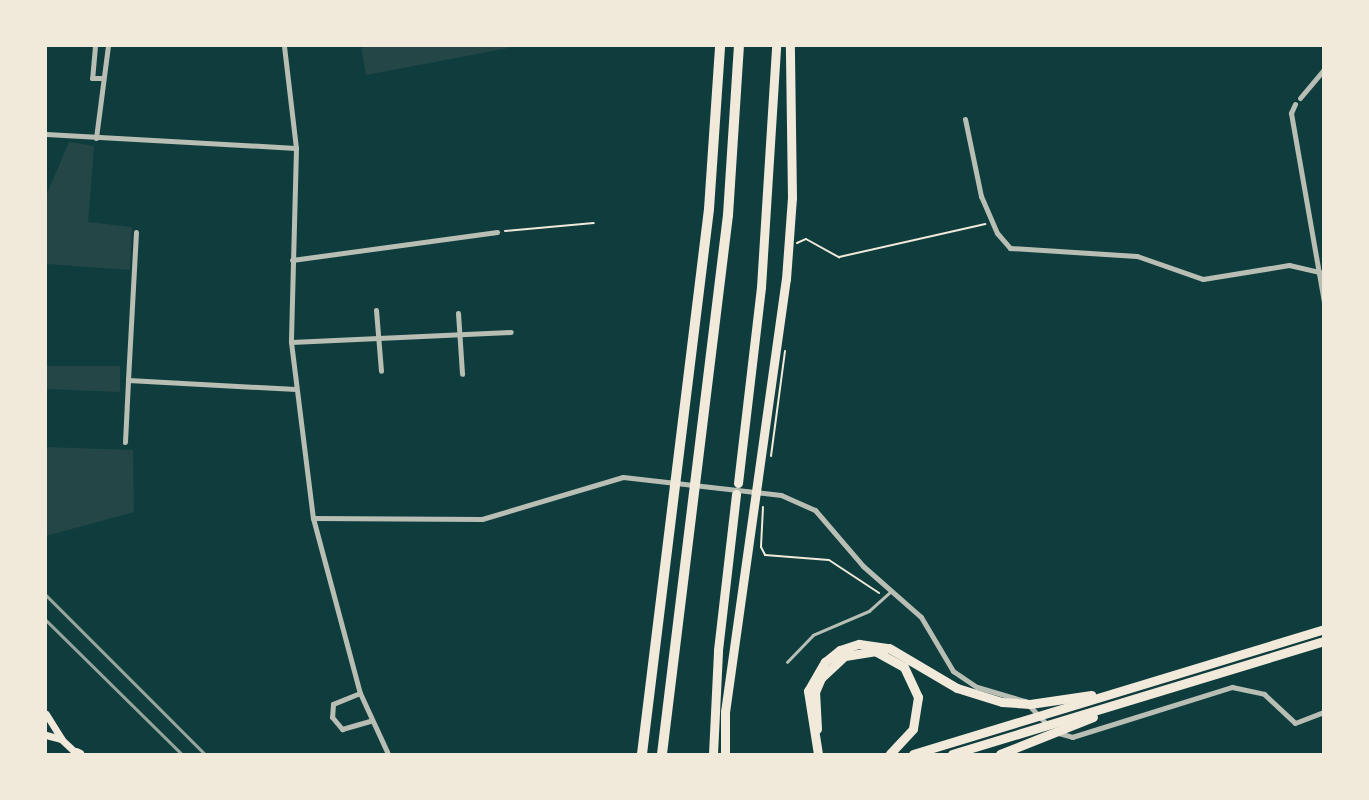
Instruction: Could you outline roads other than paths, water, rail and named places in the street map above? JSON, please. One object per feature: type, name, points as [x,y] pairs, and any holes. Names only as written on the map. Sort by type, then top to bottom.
[{"type":"highway","points":[[642,754],[709,209],[720,46]]},
{"type":"highway","points":[[662,754],[726,228],[738,46]]},
{"type":"highway","points":[[738,483],[762,273],[776,46]]},
{"type":"highway","points":[[725,754],[725,712],[786,279],[792,198],[790,46]]},
{"type":"highway","points":[[713,754],[718,650],[736,494]]},
{"type":"highway","points":[[913,754],[1324,629]]},
{"type":"highway","points":[[952,754],[1324,641]]},
{"type":"highway","points":[[818,754],[808,691],[825,662],[860,648],[889,648],[957,688],[1002,702],[1030,704],[1120,691]]},
{"type":"highway","points":[[824,754],[815,692],[832,666],[860,648],[875,651],[904,667],[918,697],[913,729],[890,754]]},
{"type":"highway","points":[[1000,754],[1148,694]]},
{"type":"main road","points":[[46,714],[61,739],[78,753]]},
{"type":"main road","points":[[46,735],[61,739]]},
{"type":"street","points":[[95,46],[92,78],[103,78]]},
{"type":"street","points":[[96,138],[107,46]]},
{"type":"street","points":[[284,46],[296,148],[291,342],[313,518],[360,693],[370,721],[388,754]]},
{"type":"street","points":[[1324,69],[1291,113],[1321,273],[1324,303]]},
{"type":"street","points":[[965,119],[981,196],[1004,243],[1018,250],[1137,256],[1163,262],[1186,277],[1219,279],[1289,265],[1321,273]]},
{"type":"street","points":[[46,134],[296,148]]},
{"type":"street","points":[[125,442],[136,232]]},
{"type":"street","points":[[292,260],[497,232]]},
{"type":"street","points":[[376,310],[381,371]]},
{"type":"street","points":[[458,313],[462,374]]},
{"type":"street","points":[[291,342],[511,332]]},
{"type":"street","points":[[128,380],[296,389]]},
{"type":"street","points":[[313,518],[454,522],[510,510],[601,481],[645,478],[781,495],[815,510],[888,595],[920,617],[953,671],[977,687],[1025,701],[1064,736],[1232,687],[1264,694],[1294,723],[1324,712]]},
{"type":"street","points":[[360,693],[333,704],[332,716],[342,729],[370,721]]},
{"type":"lane","points":[[787,662],[813,635],[869,611],[888,595]]},
{"type":"railway","points":[[46,595],[205,754]]},
{"type":"railway","points":[[46,620],[182,754]]}]
